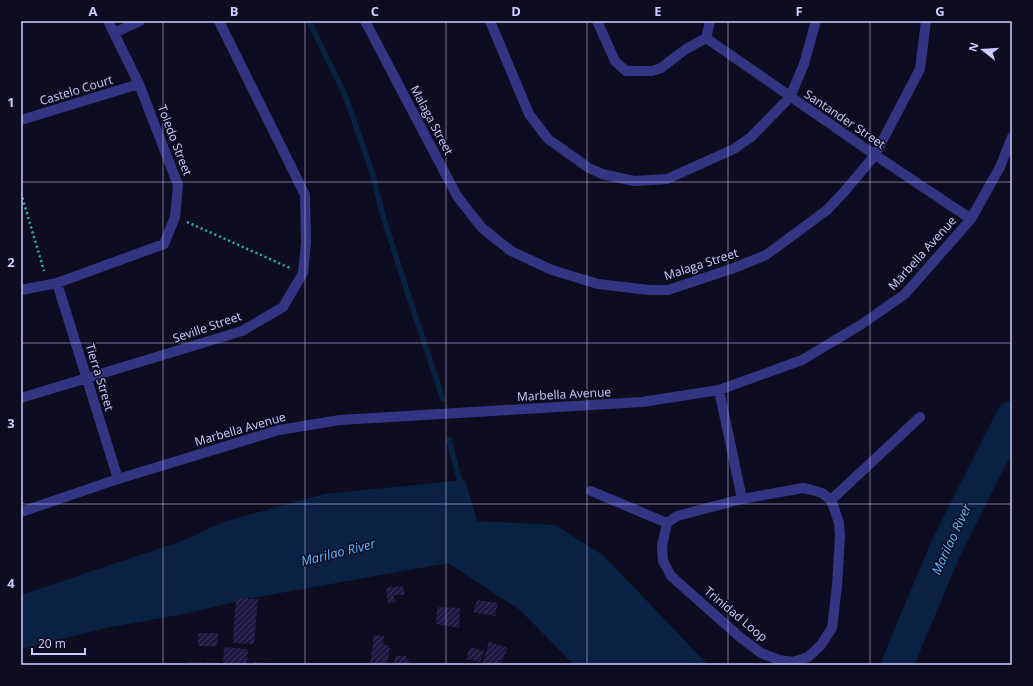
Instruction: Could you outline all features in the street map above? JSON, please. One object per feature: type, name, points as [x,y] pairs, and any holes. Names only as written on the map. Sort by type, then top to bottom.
[{"type":"street","name":"Toledo Street","points":[[21,290],[52,284],[164,244],[175,217],[178,185],[139,84],[108,21]]},
{"type":"street","points":[[114,33],[140,21]]},
{"type":"street","name":"Seville Street","points":[[21,398],[242,331],[283,307],[303,273],[306,244],[305,195],[220,21]]},
{"type":"street","name":"Malaga Street","points":[[365,21],[457,196],[482,228],[511,250],[552,270],[598,284],[637,289],[668,290],[734,268],[766,255],[827,210],[875,155],[920,69],[926,21]]},
{"type":"street","points":[[490,21],[529,114],[548,139],[589,168],[619,179],[634,181],[667,179],[718,157],[734,149],[751,137],[790,97],[804,64],[816,21]]},
{"type":"street","points":[[597,21],[615,61],[626,71],[652,71],[661,68],[686,49],[706,38],[710,21]]},
{"type":"street","name":"Santander Street","points":[[706,38],[790,97],[971,219]]},
{"type":"street","name":"Castelo Court","points":[[21,120],[139,84]]},
{"type":"street","name":"Marbella Avenue","points":[[21,512],[118,479],[279,430],[340,420],[642,402],[720,390],[802,360],[862,324],[905,294],[971,219],[1000,167],[1012,137]]},
{"type":"street","name":"Tierra Street","points":[[52,284],[86,379],[118,479]]},
{"type":"street","points":[[720,390],[742,499]]},
{"type":"street","points":[[591,491],[667,523],[677,516],[742,499],[803,488],[822,493],[831,500],[920,418]]},
{"type":"street","name":"Trinidad Loop","points":[[667,523],[662,546],[663,561],[671,576],[741,638],[761,653],[779,660],[793,662],[808,656],[821,645],[832,628],[838,586],[840,536],[839,523],[831,500]]},
{"type":"path","points":[[21,193],[52,284]]},
{"type":"path","points":[[175,217],[303,273]]},
{"type":"water","points":[[465,480],[477,521],[555,525],[604,556],[708,665],[574,665],[520,610],[448,563],[247,599],[184,614],[106,628],[21,649],[21,595],[182,541],[223,522],[324,494]]},
{"type":"building","points":[[403,586],[405,595],[394,595],[395,602],[388,603],[386,588]]},
{"type":"building","points":[[236,598],[258,599],[254,644],[233,643]]},
{"type":"building","points":[[477,600],[498,603],[495,616],[473,612]]},
{"type":"building","points":[[437,607],[460,608],[459,628],[436,624]]},
{"type":"building","points":[[198,633],[218,633],[217,646],[198,646]]},
{"type":"building","points":[[374,635],[384,636],[383,644],[390,646],[387,665],[370,665]]},
{"type":"building","points":[[489,642],[508,648],[500,665],[482,665]]},
{"type":"building","points":[[224,647],[248,649],[247,665],[189,665],[189,662],[223,663]]},
{"type":"building","points":[[470,647],[484,651],[480,662],[466,659]]},
{"type":"building","points":[[395,656],[407,656],[407,660],[411,662],[410,665],[394,665]]},
{"type":"building","points":[[254,662],[276,664],[253,665]]},
{"type":"waterway","points":[[309,21],[345,95],[372,172],[383,216],[443,399]]},
{"type":"waterway","name":"Marilao River","points":[[897,665],[945,550],[1012,417]]},
{"type":"waterway","points":[[449,440],[461,486]]}]
